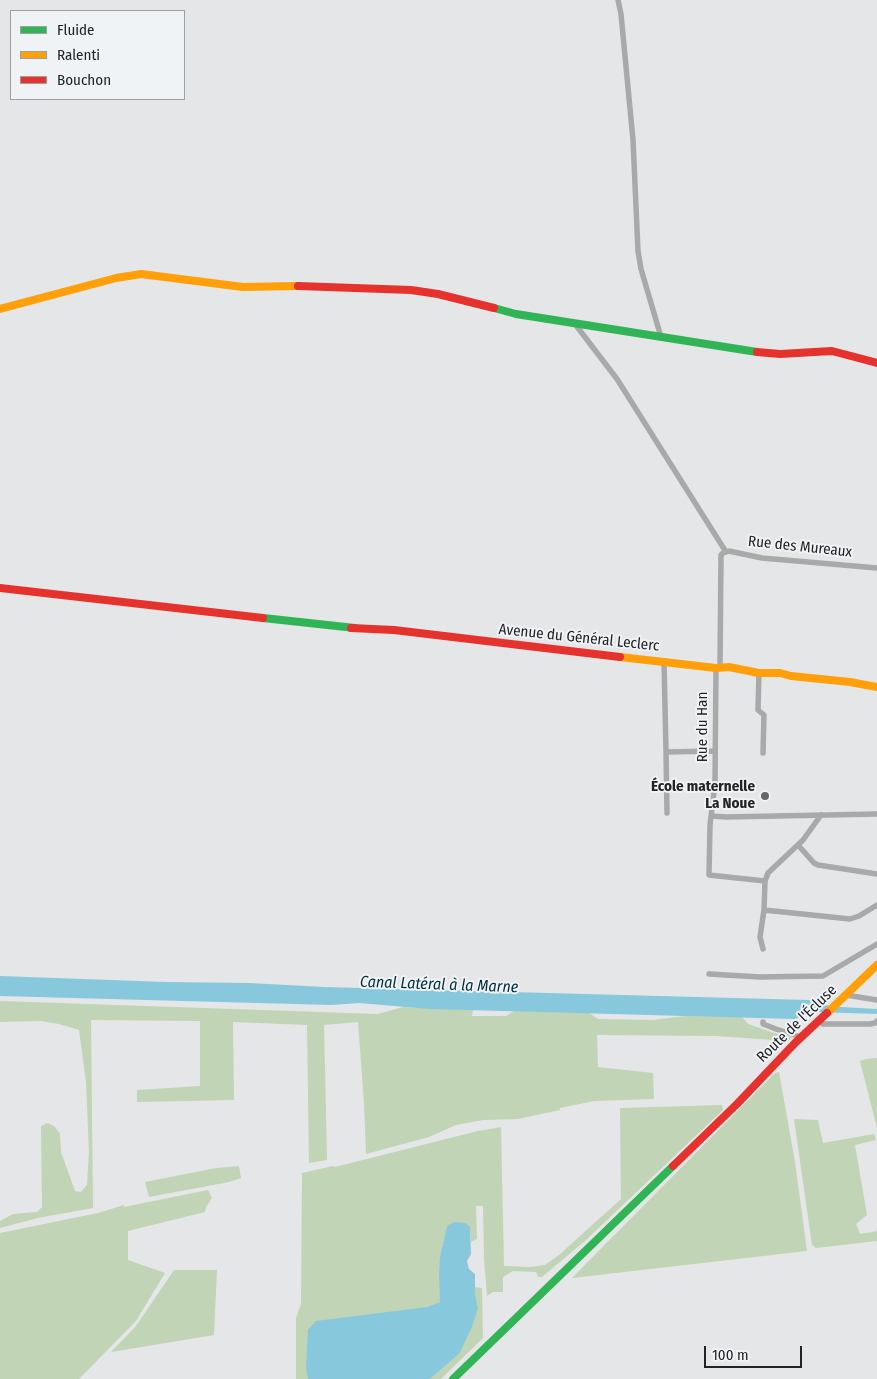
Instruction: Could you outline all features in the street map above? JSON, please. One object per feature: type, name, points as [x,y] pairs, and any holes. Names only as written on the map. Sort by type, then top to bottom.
[{"type":"main road","points":[[0,309],[116,278],[141,274],[243,287],[307,286],[411,290],[438,294],[516,314],[575,324],[770,354],[832,351],[877,363]]},
{"type":"main road","name":"Avenue du Général Leclerc","points":[[0,588],[351,628],[394,630],[718,668],[730,667],[749,672],[780,673],[791,676],[877,686]]},
{"type":"main road","name":"Route de l'Écluse","points":[[453,1379],[737,1104],[818,1020],[877,965]]},
{"type":"street","points":[[618,0],[633,140],[638,251],[661,337]]},
{"type":"street","points":[[575,324],[618,380],[723,553]]},
{"type":"street","name":"Rue des Mureaux","points":[[723,553],[877,568]]},
{"type":"street","name":"Rue du Han","points":[[723,553],[715,784],[711,816],[709,875],[765,881]]},
{"type":"street","points":[[664,661],[668,813]]},
{"type":"street","points":[[762,673],[758,710],[764,715],[764,753]]},
{"type":"street","points":[[666,752],[715,751]]},
{"type":"street","points":[[711,816],[877,814]]},
{"type":"street","points":[[763,949],[760,937],[764,910],[765,881],[773,866],[798,845],[821,815]]},
{"type":"street","points":[[798,845],[818,865],[877,874]]},
{"type":"street","points":[[764,910],[850,919],[877,905]]},
{"type":"street","points":[[709,974],[760,977],[823,976],[877,944]]},
{"type":"street","points":[[846,995],[877,1000]]},
{"type":"street","points":[[818,1020],[823,1024],[870,1024],[877,1021]]},
{"type":"street","points":[[764,1022],[763,1024],[801,1037]]},
{"type":"green space","points":[[0,1001],[378,1014],[403,1007],[473,1010],[472,1016],[506,1016],[514,1011],[589,1013],[598,1019],[653,1020],[686,1016],[742,1017],[748,1024],[792,1037],[788,1041],[716,1036],[597,1035],[598,1067],[653,1073],[654,1099],[594,1101],[518,1119],[483,1120],[456,1125],[429,1137],[366,1154],[358,1022],[324,1025],[327,1160],[309,1163],[307,1025],[233,1022],[234,1100],[137,1102],[137,1090],[200,1086],[200,1021],[91,1020],[93,1208],[38,1218],[0,1228],[0,1221],[13,1214],[37,1212],[42,1207],[41,1126],[48,1123],[54,1126],[60,1134],[61,1152],[75,1191],[81,1192],[87,1185],[89,1152],[86,1082],[79,1030],[41,1021],[0,1022]]},
{"type":"green space","points":[[877,1058],[877,1128],[860,1061]]},
{"type":"green space","points":[[779,1072],[795,1162],[807,1251],[572,1278],[775,1073]]},
{"type":"green space","points":[[722,1105],[723,1110],[586,1240],[542,1277],[538,1277],[536,1272],[513,1271],[503,1277],[503,1292],[493,1292],[487,1296],[483,1206],[476,1206],[477,1239],[471,1242],[470,1228],[447,1226],[440,1256],[441,1302],[427,1307],[310,1379],[296,1379],[296,1318],[301,1304],[302,1173],[335,1167],[501,1127],[504,1266],[530,1267],[545,1265],[559,1255],[621,1199],[620,1108]]},
{"type":"green space","points":[[794,1119],[818,1120],[823,1143],[874,1134],[876,1140],[855,1145],[867,1215],[856,1224],[860,1234],[877,1231],[877,1241],[816,1248],[812,1245]]},
{"type":"green space","points":[[239,1166],[241,1178],[149,1197],[145,1182],[216,1168]]},
{"type":"green space","points":[[208,1190],[212,1198],[205,1212],[128,1231],[128,1260],[165,1273],[136,1321],[79,1379],[0,1379],[0,1233],[98,1213],[124,1205],[124,1207]]},
{"type":"green space","points":[[174,1270],[217,1270],[214,1335],[111,1352],[136,1326]]},
{"type":"green space","points":[[475,1287],[482,1288],[483,1338],[441,1379],[430,1379],[459,1354],[475,1295]]},
{"type":"water","points":[[0,976],[809,1000],[824,1005],[877,1009],[877,1014],[817,1012],[794,1019],[430,1009],[359,1003],[331,1005],[0,996]]},
{"type":"water","points":[[454,1222],[465,1223],[470,1227],[471,1254],[467,1261],[469,1269],[475,1274],[475,1295],[478,1308],[472,1327],[459,1354],[430,1379],[308,1379],[306,1368],[308,1330],[316,1321],[427,1307],[440,1302],[440,1256],[447,1226]]},
{"type":"traffic: fast","points":[[494,308],[516,314],[757,352]]},
{"type":"traffic: fast","points":[[263,618],[355,628]]},
{"type":"traffic: fast","points":[[453,1379],[673,1166]]},
{"type":"traffic: slow","points":[[0,309],[116,278],[141,274],[243,287],[298,286]]},
{"type":"traffic: slow","points":[[620,657],[716,668],[729,667],[759,673],[780,673],[877,687]]},
{"type":"traffic: slow","points":[[827,1013],[877,965]]},
{"type":"traffic: jam","points":[[298,286],[411,290],[438,294],[494,308]]},
{"type":"traffic: jam","points":[[757,352],[780,354],[832,351],[877,363]]},
{"type":"traffic: jam","points":[[0,588],[263,618]]},
{"type":"traffic: jam","points":[[351,628],[394,630],[620,657]]},
{"type":"traffic: jam","points":[[673,1166],[827,1013]]},
{"type":"place","name":"École maternelle La Noue","points":[[765,796]]},
{"type":"water label","name":"Canal Latéral à la Marne","points":[[439,985]]}]
